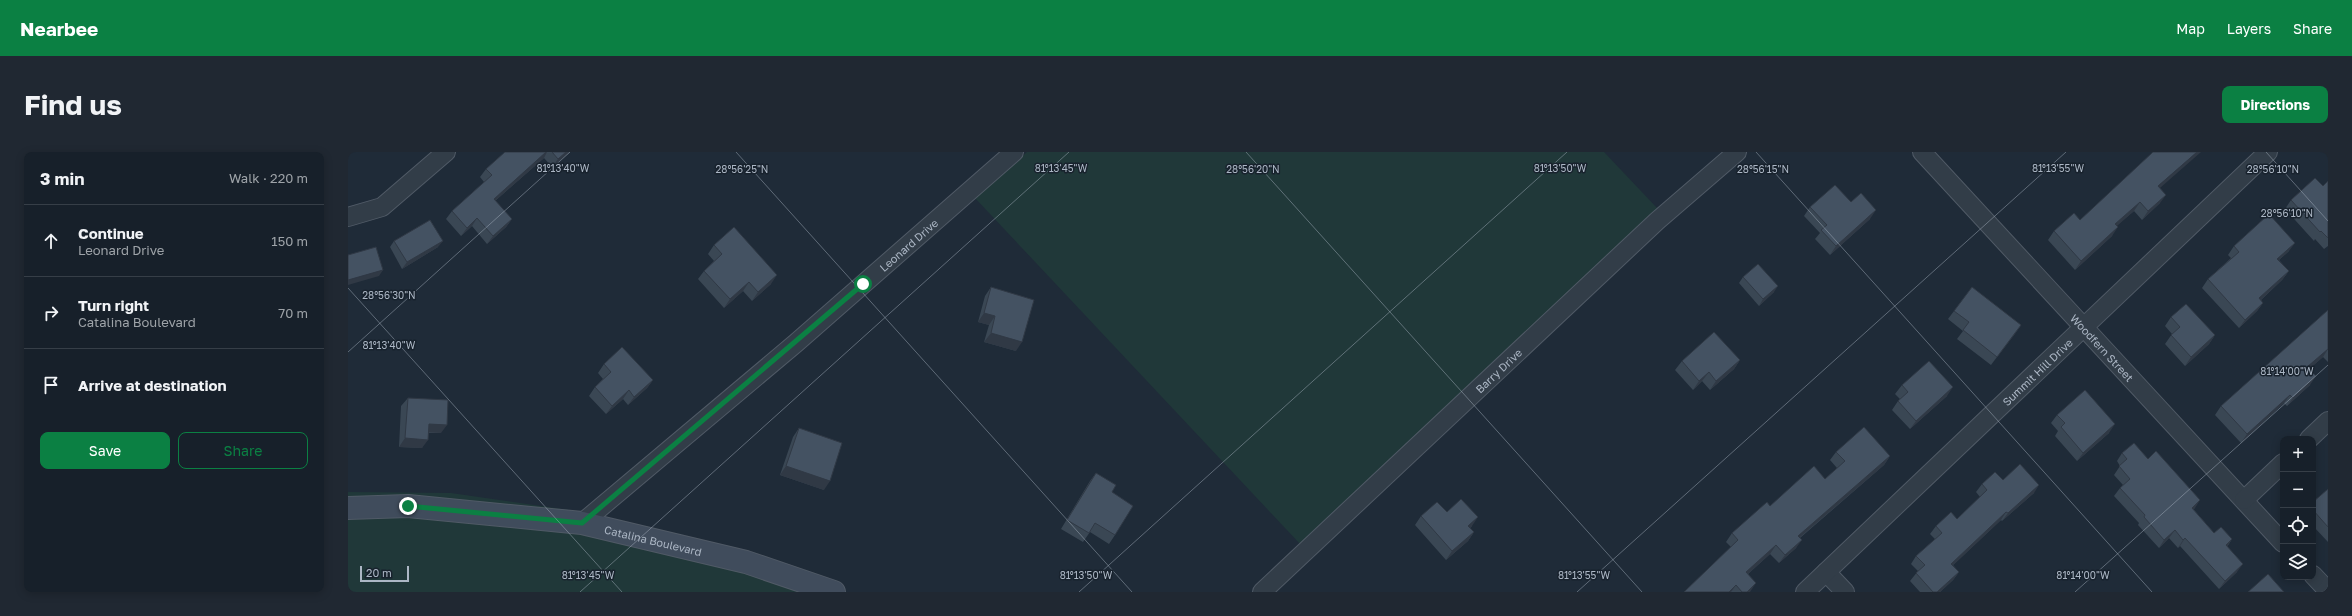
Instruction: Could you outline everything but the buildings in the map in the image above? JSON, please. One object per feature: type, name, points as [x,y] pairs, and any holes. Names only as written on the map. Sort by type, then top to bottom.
[{"type":"street","points":[[348,217],[382,207],[446,152]]},
{"type":"street","name":"Barry Drive","points":[[1262,592],[1657,221],[1737,152]]},
{"type":"street","name":"Woodfern Street","points":[[1922,152],[2086,327],[2280,540]]},
{"type":"street","name":"Summit Hill Drive","points":[[1805,592],[2086,327],[2268,152]]},
{"type":"street","name":"Leonard Drive","points":[[582,523],[796,343],[1007,154]]},
{"type":"street","points":[[2312,436],[2328,421]]},
{"type":"street","points":[[2244,500],[2280,467]]},
{"type":"street","name":"Catalina Boulevard","points":[[348,508],[408,506],[582,523],[746,562],[834,592]]},
{"type":"street","points":[[1826,572],[1845,592]]},
{"type":"street","points":[[2316,578],[2328,591]]},
{"type":"green space","points":[[1027,152],[1604,152],[1658,209],[1301,545],[975,198]]},
{"type":"green space","points":[[348,492],[451,493],[583,512],[580,514],[348,499]]},
{"type":"green space","points":[[407,515],[576,531],[579,535],[583,532],[742,570],[806,592],[348,592],[348,517]]},
{"type":"route","points":[[408,506],[582,523],[796,343],[863,284]]}]
